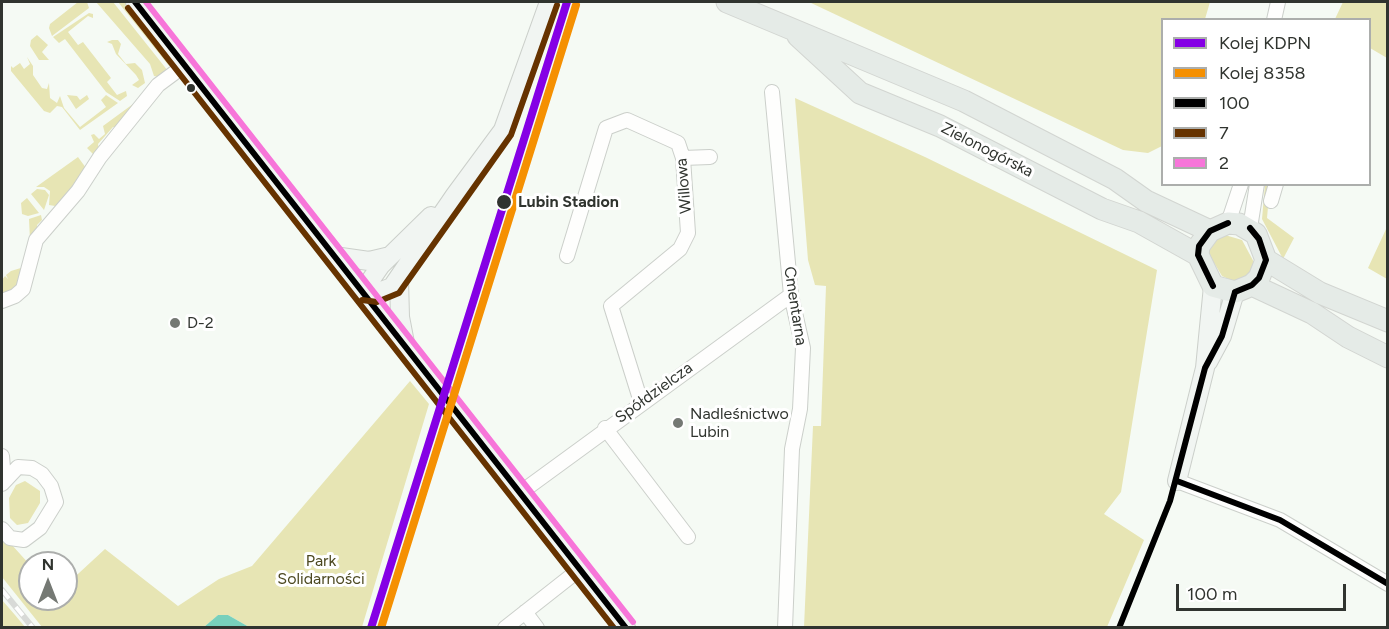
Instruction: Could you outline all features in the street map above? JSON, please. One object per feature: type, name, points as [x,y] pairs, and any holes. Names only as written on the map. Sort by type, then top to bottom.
[{"type":"main road","name":"Zielonogórska","points":[[727,2],[964,101],[1115,179],[1146,201],[1219,227]]},
{"type":"main road","name":"Zielonogórska","points":[[788,28],[860,93],[951,131],[1102,209],[1139,222],[1198,255]]},
{"type":"main road","points":[[1244,288],[1259,278],[1266,260],[1259,239],[1250,228],[1219,227],[1203,238],[1198,255],[1213,286],[1244,288],[1312,313],[1348,337],[1388,357]]},
{"type":"main road","points":[[1266,260],[1320,293],[1388,321]]},
{"type":"street","points":[[135,2],[626,627]]},
{"type":"street","points":[[363,291],[381,293],[392,287],[399,279],[454,195],[503,130],[549,2]]},
{"type":"street","points":[[1274,18],[1278,2]]},
{"type":"street","points":[[2,301],[15,296],[22,289],[36,240],[78,191],[100,157],[158,85],[185,65]]},
{"type":"street","name":"Cmentarna","points":[[772,92],[790,295],[803,348],[800,409],[792,449],[785,627]]},
{"type":"street","name":"Willowa","points":[[567,256],[606,128],[627,120],[678,143],[683,158],[688,233],[680,249],[611,306],[640,402]]},
{"type":"street","points":[[683,158],[710,157]]},
{"type":"street","points":[[1219,227],[1240,186]]},
{"type":"street","points":[[1250,228],[1257,186]]},
{"type":"street","points":[[1271,201],[1275,186]]},
{"type":"street","points":[[363,291],[368,281],[390,256],[454,195]]},
{"type":"street","points":[[334,256],[377,261],[390,256]]},
{"type":"street","points":[[399,279],[400,317],[406,348]]},
{"type":"street","points":[[1213,286],[1205,368],[1177,481],[1280,520],[1388,584]]},
{"type":"street","points":[[1205,368],[1244,288]]},
{"type":"street","name":"Spółdzielcza","points":[[520,493],[640,402],[790,295]]},
{"type":"street","points":[[605,428],[688,537]]},
{"type":"street","points":[[2,457],[18,467],[32,468],[42,474],[51,486],[56,502],[40,528],[24,540],[10,538],[2,529]]},
{"type":"street","points":[[2,457],[3,482]]},
{"type":"street","points":[[3,482],[18,467]]},
{"type":"street","points":[[505,627],[580,569]]},
{"type":"street","points":[[525,612],[537,627]]},
{"type":"green space","points":[[78,2],[87,2],[89,8],[52,36],[50,24]]},
{"type":"green space","points":[[96,2],[113,2],[168,71],[159,77],[154,76],[150,64]]},
{"type":"green space","points":[[118,2],[126,2],[167,54],[169,66]]},
{"type":"green space","points":[[809,2],[1210,2],[1205,18],[1161,18],[1161,146],[1148,153],[1123,150]]},
{"type":"green space","points":[[1343,2],[1387,2],[1387,58],[1371,49],[1371,18],[1335,18]]},
{"type":"green space","points":[[89,13],[93,14],[93,18],[88,16],[68,32],[78,45],[83,42],[111,78],[107,82],[117,95],[126,91],[127,96],[120,101],[106,92],[65,39],[59,43],[53,37]]},
{"type":"green space","points":[[37,35],[48,45],[42,52],[49,60],[39,60],[30,46],[31,40]]},
{"type":"green space","points":[[118,40],[121,44],[118,54],[126,64],[135,63],[142,70],[145,83],[138,88],[132,85],[139,80],[136,75],[116,54],[112,44],[107,42]]},
{"type":"green space","points":[[27,57],[33,66],[33,75],[42,88],[47,89],[49,83],[50,98],[57,103],[60,96],[64,108],[80,127],[106,107],[101,100],[106,95],[118,103],[80,130],[62,107],[57,106],[50,113],[44,111],[11,71],[11,66],[13,68],[20,63],[24,69],[30,64]]},
{"type":"green space","points":[[67,95],[77,96],[80,100],[87,95],[89,99],[76,109]]},
{"type":"green space","points":[[795,98],[925,157],[1157,270],[1121,492],[1104,514],[1144,540],[1107,627],[804,627],[813,426],[821,426],[826,286],[815,285],[808,260]]},
{"type":"green space","points":[[135,104],[119,127],[113,127],[98,144],[99,150],[94,155],[87,148],[94,142],[91,135],[94,134],[99,139],[105,134],[103,126]]},
{"type":"green space","points":[[78,157],[86,168],[62,204],[59,202],[55,206],[49,205],[50,191],[44,187],[36,187]]},
{"type":"green space","points":[[1265,186],[1270,186],[1267,218],[1294,238],[1283,259],[1262,219]]},
{"type":"green space","points":[[37,189],[45,190],[49,195],[44,210],[31,194]]},
{"type":"green space","points":[[27,198],[39,213],[28,216],[22,214],[21,203]]},
{"type":"green space","points":[[41,215],[42,220],[37,225],[38,231],[30,240],[29,219]]},
{"type":"green space","points":[[1387,227],[1387,279],[1368,268]]},
{"type":"green space","points":[[1225,235],[1242,240],[1256,266],[1253,274],[1235,282],[1222,276],[1207,251],[1213,241]]},
{"type":"green space","points":[[24,267],[18,287],[2,297],[2,280],[5,276],[8,279],[6,275],[11,271]]},
{"type":"green space","name":"Park Solidarności","points":[[410,381],[429,404],[362,627],[249,627],[228,615],[218,615],[204,627],[42,627],[29,611],[78,611],[78,574],[105,549],[178,606],[219,579],[252,566]]},
{"type":"green space","points":[[25,481],[40,491],[40,503],[28,523],[17,525],[10,518],[9,498],[16,485]]},
{"type":"green space","name":"Park Solidarności","points":[[2,534],[18,552],[18,597],[2,577]]},
{"type":"green space","points":[[2,600],[15,615],[25,627],[2,627]]},
{"type":"shaded area","points":[[218,615],[228,615],[249,627],[204,627]]},
{"type":"railway","points":[[2,590],[33,628]]},
{"type":"rail line","name":"KDPN","points":[[371,628],[567,2]]},
{"type":"rail line","name":"8358","points":[[381,628],[576,5]]},
{"type":"transit line","name":"100","points":[[135,2],[626,628]]},
{"type":"transit line","name":"2","points":[[146,2],[633,622]]},
{"type":"transit line","name":"7","points":[[362,300],[377,302],[399,293],[511,135],[557,5]]},
{"type":"transit line","name":"7","points":[[128,8],[614,628]]},
{"type":"transit line","name":"100","points":[[1213,286],[1198,255],[1199,246],[1210,231],[1228,223]]},
{"type":"transit line","name":"100","points":[[1235,292],[1252,285],[1259,278],[1266,260],[1259,239],[1250,228]]},
{"type":"transit line","name":"100","points":[[1119,628],[1170,501],[1205,368],[1222,336],[1235,292]]},
{"type":"transit line","name":"100","points":[[1177,481],[1280,520],[1388,584]]},
{"type":"place","name":"Lubin Stadion","points":[[504,202]]},
{"type":"place","name":"D-2","points":[[175,323]]},
{"type":"place","name":"Nadleśnictwo Lubin","points":[[678,423]]}]
